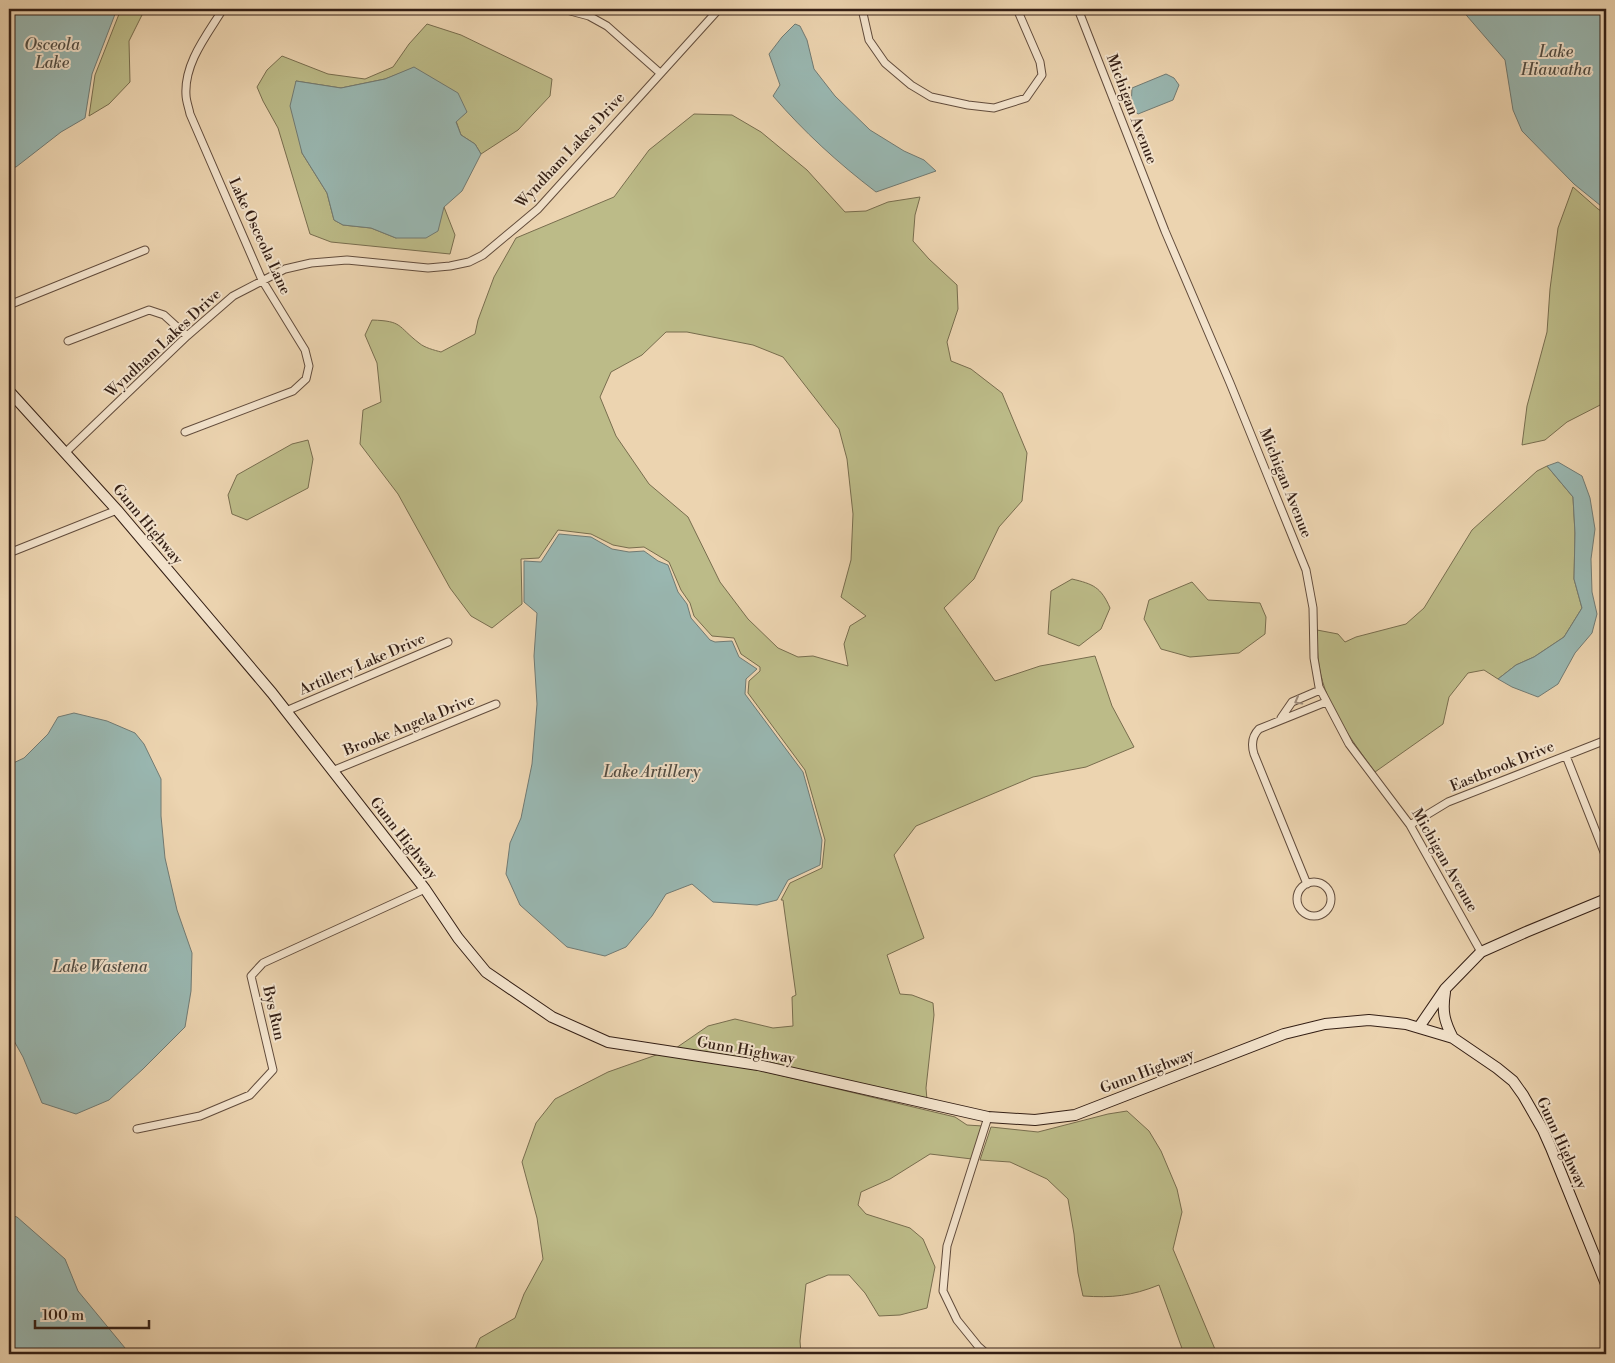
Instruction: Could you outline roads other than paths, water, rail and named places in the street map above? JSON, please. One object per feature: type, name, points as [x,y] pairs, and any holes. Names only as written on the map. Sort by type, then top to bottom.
[{"type":"main road","name":"Gunn Highway","points":[[9,391],[117,510],[286,711],[425,889],[458,938],[486,972],[552,1017],[608,1042],[758,1065],[988,1117],[1035,1120],[1075,1115],[1284,1034],[1325,1024],[1369,1020],[1419,1027],[1453,1038],[1513,1081],[1543,1130],[1561,1170],[1606,1284]]},
{"type":"main road","points":[[1419,1027],[1445,989],[1482,952],[1606,900]]},
{"type":"main road","points":[[1445,989],[1443,1008],[1446,1024],[1453,1038]]},
{"type":"street","name":"Lake Osceola Lane","points":[[185,432],[294,391],[306,379],[309,366],[305,350],[262,280],[190,114],[186,95],[188,76],[195,56],[223,9]]},
{"type":"street","points":[[563,9],[589,16],[607,26],[660,73]]},
{"type":"street","name":"Wyndham Lakes Drive","points":[[66,452],[187,336],[233,296],[285,269],[311,263],[346,260],[428,268],[469,262],[483,255],[538,209],[719,9]]},
{"type":"street","points":[[862,9],[869,40],[886,63],[911,85],[931,97],[968,105],[994,108],[1026,98],[1042,75],[1040,62],[1017,9]]},
{"type":"street","name":"Michigan Avenue","points":[[1078,9],[1165,231],[1306,570],[1313,608],[1314,658],[1320,690],[1349,744],[1410,825],[1482,952]]},
{"type":"street","points":[[9,305],[145,250]]},
{"type":"street","points":[[68,341],[149,310],[164,315],[187,336]]},
{"type":"street","points":[[9,553],[117,510]]},
{"type":"street","name":"Artillery Lake Drive","points":[[286,711],[448,642]]},
{"type":"street","points":[[1281,718],[1292,702],[1320,690]]},
{"type":"street","points":[[1307,884],[1252,747],[1253,736],[1259,728],[1326,702]]},
{"type":"street","name":"Brooke Angela Drive","points":[[332,771],[496,704]]},
{"type":"street","name":"Eastbrook Drive","points":[[1410,825],[1448,802],[1606,740]]},
{"type":"street","points":[[1566,756],[1606,857]]},
{"type":"street","points":[[1318,882],[1328,888],[1330,893],[1332,899],[1328,909],[1319,916],[1303,912],[1297,902],[1299,891],[1307,884],[1318,882]]},
{"type":"street","name":"Bys Run","points":[[137,1129],[200,1116],[250,1095],[273,1070],[251,976],[263,963],[425,889]]},
{"type":"street","points":[[987,1354],[957,1320],[943,1290],[947,1246],[988,1117]]},
{"type":"water","name":"Osceola Lake","points":[[9,9],[117,9],[92,74],[85,118],[61,132],[16,167],[9,167]]},
{"type":"water","name":"Lake Hiawatha","points":[[1461,9],[1606,9],[1606,210],[1574,184],[1522,131],[1513,110],[1505,60]]},
{"type":"water","points":[[795,24],[800,26],[807,40],[814,69],[835,96],[870,130],[904,151],[924,160],[936,171],[876,192],[809,135],[773,96],[780,85],[769,54]]},
{"type":"water","points":[[414,67],[458,93],[467,112],[456,122],[461,135],[475,144],[481,154],[462,191],[444,207],[438,231],[426,238],[396,238],[371,228],[343,225],[334,220],[327,193],[302,153],[290,106],[296,81],[341,88],[385,79]]},
{"type":"water","points":[[1166,74],[1174,78],[1179,85],[1173,100],[1138,114],[1131,108],[1132,88]]},
{"type":"water","points":[[1558,462],[1582,476],[1590,498],[1595,529],[1591,559],[1592,592],[1597,614],[1592,633],[1575,653],[1558,684],[1538,697],[1512,687],[1498,679],[1516,665],[1534,657],[1564,637],[1582,608],[1574,579],[1575,533],[1573,497],[1547,466]]},
{"type":"water","name":"Lake Artillery","points":[[559,534],[591,537],[612,549],[629,552],[644,551],[658,561],[668,565],[678,592],[687,604],[691,618],[710,640],[715,642],[732,641],[739,657],[757,669],[746,679],[745,694],[803,772],[822,840],[820,865],[788,880],[777,900],[757,905],[713,902],[692,884],[666,894],[652,916],[626,947],[605,956],[567,947],[520,905],[506,874],[510,843],[521,818],[532,764],[537,704],[534,656],[537,613],[524,602],[524,561],[541,562]]},
{"type":"water","name":"Lake Wastena","points":[[74,713],[107,721],[135,733],[144,744],[161,779],[161,816],[165,858],[177,910],[192,953],[191,991],[185,1027],[109,1100],[76,1114],[42,1103],[23,1057],[9,1032],[9,765],[24,758],[48,734],[58,717]]},
{"type":"water","points":[[9,1215],[17,1217],[65,1259],[78,1291],[130,1354],[9,1354]]}]
